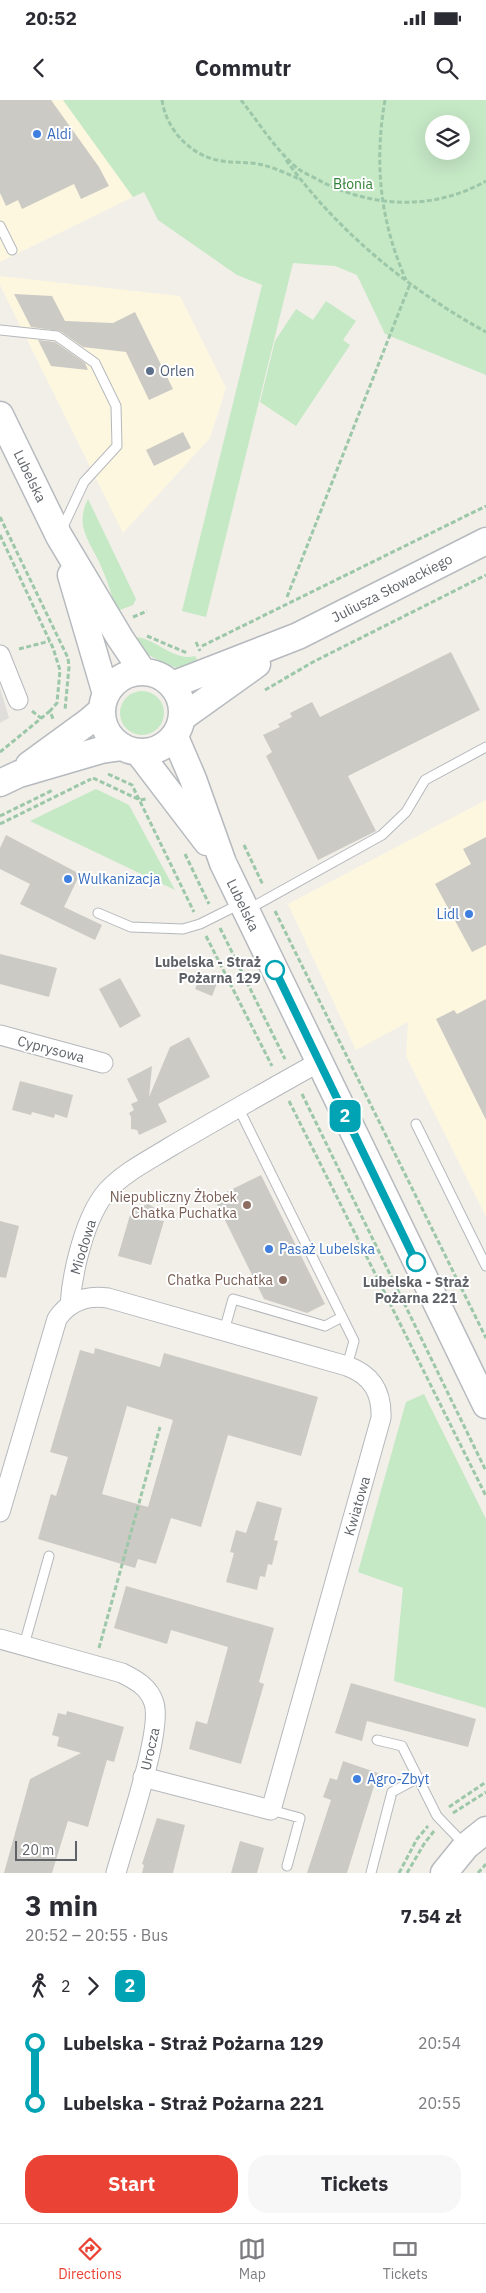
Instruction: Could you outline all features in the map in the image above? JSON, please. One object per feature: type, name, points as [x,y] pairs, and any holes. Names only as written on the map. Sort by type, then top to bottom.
[{"type":"main road","name":"Lubelska","points":[[0,415],[59,536],[120,638],[143,672]]},
{"type":"main road","name":"Lubelska","points":[[59,536],[94,648],[104,702]]},
{"type":"main road","name":"Juliusza Słowackiego","points":[[172,685],[298,636],[486,541]]},
{"type":"main road","name":"Juliusza Słowackiego","points":[[179,727],[298,636]]},
{"type":"main road","points":[[9,778],[76,753],[130,750],[153,752],[165,746],[179,727],[179,694],[172,685],[159,676],[143,672],[122,677],[104,702],[76,753]]},
{"type":"main road","points":[[104,702],[107,731],[130,750]]},
{"type":"main road","name":"Lubelska","points":[[179,727],[193,779],[223,863],[486,1405]]},
{"type":"main road","name":"Lubelska","points":[[130,750],[223,863]]},
{"type":"main road","points":[[444,1873],[476,1838]]},
{"type":"street","points":[[8,652],[4,678],[18,700]]},
{"type":"street","name":"Cyprysowa","points":[[0,1035],[103,1063]]},
{"type":"street","name":"Miodowa","points":[[70,1305],[71,1285],[86,1234],[95,1208],[107,1191],[127,1174],[238,1107],[319,1062]]},
{"type":"street","name":"Kwiatowa","points":[[70,1305],[96,1296],[108,1298],[347,1366],[358,1370],[369,1378],[378,1390],[382,1404],[381,1418],[271,1810]]},
{"type":"street","points":[[0,1512],[6,1463],[50,1336],[57,1319],[70,1305]]},
{"type":"street","name":"Urocza","points":[[0,1639],[122,1673],[137,1681],[148,1690],[154,1703],[156,1731],[116,1873]]},
{"type":"street","points":[[143,1777],[271,1810]]},
{"type":"lane","points":[[0,226],[12,250]]},
{"type":"lane","points":[[0,330],[57,336],[95,363],[116,406],[117,446],[84,482],[59,536]]},
{"type":"lane","points":[[98,913],[131,927],[183,929],[269,898],[382,835],[406,812],[425,780],[486,747]]},
{"type":"lane","points":[[238,1107],[354,1341],[347,1366]]},
{"type":"lane","points":[[416,1124],[486,1266]]},
{"type":"lane","points":[[224,1331],[233,1299],[325,1326],[342,1317]]},
{"type":"lane","points":[[24,1646],[49,1556]]},
{"type":"lane","points":[[378,1740],[402,1746],[437,1816],[476,1838]]},
{"type":"lane","points":[[371,1873],[392,1792],[418,1778]]},
{"type":"lane","points":[[271,1810],[300,1818],[287,1866]]},
{"type":"path","points":[[162,100],[164,110],[173,129],[183,142],[197,152],[212,159],[264,165],[300,180]]},
{"type":"path","points":[[241,100],[282,153],[300,180],[336,221],[410,284],[486,332]]},
{"type":"path","points":[[384,100],[378,151],[381,201],[390,240],[406,281]]},
{"type":"path","points":[[282,153],[299,169],[342,191],[381,201],[412,203],[436,200],[455,195],[486,181]]},
{"type":"path","points":[[287,597],[410,284]]},
{"type":"path","points":[[120,638],[135,631],[187,653],[486,506]]},
{"type":"path","points":[[0,517],[68,658],[65,713],[76,753],[140,800]]},
{"type":"path","points":[[0,535],[50,641],[60,670],[57,703],[50,711],[0,752]]},
{"type":"path","points":[[263,691],[313,662],[486,575]]},
{"type":"path","points":[[8,652],[50,641]]},
{"type":"path","points":[[196,642],[210,671]]},
{"type":"path","points":[[68,658],[94,648]]},
{"type":"path","points":[[50,711],[76,753],[91,766],[132,785],[200,924],[287,1080],[486,1471]]},
{"type":"path","points":[[0,824],[76,753]]},
{"type":"path","points":[[0,816],[60,787]]},
{"type":"path","points":[[140,800],[147,798]]},
{"type":"path","points":[[241,839],[486,1338]]},
{"type":"path","points":[[183,850],[215,917],[287,1080],[486,1496]]},
{"type":"path","points":[[98,1653],[160,1427]]},
{"type":"path","points":[[478,1873],[486,1864]]},
{"type":"shaded area","points":[[0,100],[63,100],[133,197],[0,262]]},
{"type":"shaded area","points":[[0,276],[180,296],[226,388],[210,438],[123,533],[0,285]]},
{"type":"shaded area","points":[[0,688],[9,718],[0,723]]},
{"type":"shaded area","points":[[486,800],[486,1217],[406,1056],[408,1022],[356,1050],[288,904]]},
{"type":"green space","name":"Błonia","points":[[63,100],[486,100],[486,375],[385,334],[357,275],[335,266],[293,263],[206,617],[182,611],[262,285],[237,275],[158,220],[144,192],[133,197]]},
{"type":"green space","points":[[326,301],[356,321],[343,340],[350,345],[296,426],[260,402],[275,341],[296,309],[313,320]]},
{"type":"green space","points":[[88,499],[136,599],[133,605],[117,611],[99,561],[86,536],[83,519]]},
{"type":"green space","points":[[132,637],[148,640],[179,655],[195,656],[200,665],[181,670],[176,668],[146,654]]},
{"type":"green space","points":[[142,691],[154,695],[160,701],[164,713],[160,725],[154,731],[142,735],[130,731],[124,725],[120,713],[124,701],[130,695]]},
{"type":"green space","points":[[96,789],[129,805],[175,890],[30,821]]},
{"type":"green space","points":[[424,1394],[486,1519],[486,1708],[394,1681],[403,1588],[358,1572],[406,1402]]},
{"type":"building","name":"Aldi","points":[[0,100],[51,100],[99,167],[109,186],[81,199],[74,184],[22,209],[18,200],[6,206],[0,193]]},
{"type":"building","points":[[14,294],[52,296],[65,321],[113,323],[135,312],[173,389],[149,400],[126,352],[83,347],[60,331],[31,327]]},
{"type":"building","points":[[38,340],[55,342],[85,363],[88,370],[51,366]]},
{"type":"building","points":[[183,432],[191,448],[154,466],[146,450]]},
{"type":"building","points":[[451,652],[480,710],[348,776],[376,831],[318,860],[266,756],[272,752],[263,735],[280,727],[278,724],[292,717],[290,713],[312,702],[320,717]]},
{"type":"building","points":[[6,835],[80,874],[64,907],[102,925],[95,940],[20,904],[30,884],[0,869],[0,848]]},
{"type":"building","name":"Lidl","points":[[486,837],[486,945],[472,952],[435,884],[471,864],[463,849]]},
{"type":"building","points":[[0,954],[57,968],[49,997],[0,984]]},
{"type":"building","points":[[201,974],[218,981],[212,996],[195,989]]},
{"type":"building","points":[[120,978],[141,1016],[120,1028],[99,989]]},
{"type":"building","points":[[486,999],[486,1120],[436,1019],[454,1010],[457,1014]]},
{"type":"building","points":[[189,1037],[210,1077],[158,1104],[167,1122],[139,1135],[137,1130],[131,1129],[129,1113],[134,1110],[131,1104],[138,1101],[127,1079],[152,1066],[149,1097],[170,1047]]},
{"type":"building","points":[[20,1081],[73,1095],[67,1118],[55,1114],[54,1118],[32,1112],[31,1115],[12,1110]]},
{"type":"building","name":"Pasaż Lubelska","points":[[261,1175],[325,1304],[307,1313],[264,1299],[214,1198]]},
{"type":"building","points":[[148,1204],[155,1208],[159,1215],[157,1220],[164,1221],[151,1265],[118,1256],[130,1215],[132,1216],[135,1205],[140,1207]]},
{"type":"building","points":[[0,1221],[19,1226],[6,1278],[0,1277]]},
{"type":"building","points":[[95,1348],[160,1367],[164,1353],[318,1397],[301,1456],[228,1435],[201,1527],[171,1518],[156,1564],[138,1559],[135,1568],[38,1539],[51,1494],[56,1496],[68,1457],[50,1452],[80,1350],[94,1354]],"holes":[[[127,1406],[173,1420],[148,1507],[102,1494]]]},
{"type":"building","points":[[257,1501],[282,1508],[274,1540],[278,1541],[272,1565],[268,1564],[265,1577],[260,1576],[257,1590],[226,1582],[234,1553],[230,1552],[236,1530],[246,1533]]},
{"type":"building","points":[[126,1586],[274,1628],[259,1682],[264,1684],[241,1764],[189,1749],[196,1721],[207,1724],[228,1647],[171,1630],[167,1644],[114,1628]]},
{"type":"building","points":[[351,1683],[476,1719],[468,1747],[367,1721],[362,1741],[335,1733]]},
{"type":"building","points":[[67,1711],[124,1727],[114,1762],[107,1760],[88,1827],[68,1821],[52,1873],[4,1873],[30,1779],[81,1753],[57,1746],[59,1737],[52,1735],[58,1713],[66,1715]]},
{"type":"building","points":[[343,1761],[378,1773],[347,1873],[307,1873],[331,1800],[323,1797],[330,1778],[337,1780]]},
{"type":"building","points":[[157,1818],[185,1825],[173,1873],[142,1873],[144,1865],[142,1864]]},
{"type":"building","points":[[240,1841],[264,1848],[257,1873],[231,1873]]},
{"type":"bus line","name":"2","points":[[275,970],[416,1262]]},
{"type":"place","name":"Aldi","points":[[37,134]]},
{"type":"place","name":"Orlen","points":[[150,371]]},
{"type":"place","name":"Wulkanizacja","points":[[68,879]]},
{"type":"place","name":"Lidl","points":[[469,914]]},
{"type":"place","name":"Lubelska - Straż Pożarna 129","points":[[275,970]]},
{"type":"place","name":"Niepubliczny Żłobek Chatka Puchatka","points":[[247,1205]]},
{"type":"place","name":"Pasaż Lubelska","points":[[269,1249]]},
{"type":"place","name":"Lubelska - Straż Pożarna 221","points":[[416,1262]]},
{"type":"place","name":"Chatka Puchatka","points":[[283,1280]]},
{"type":"place","name":"Agro-Zbyt","points":[[357,1779]]}]
